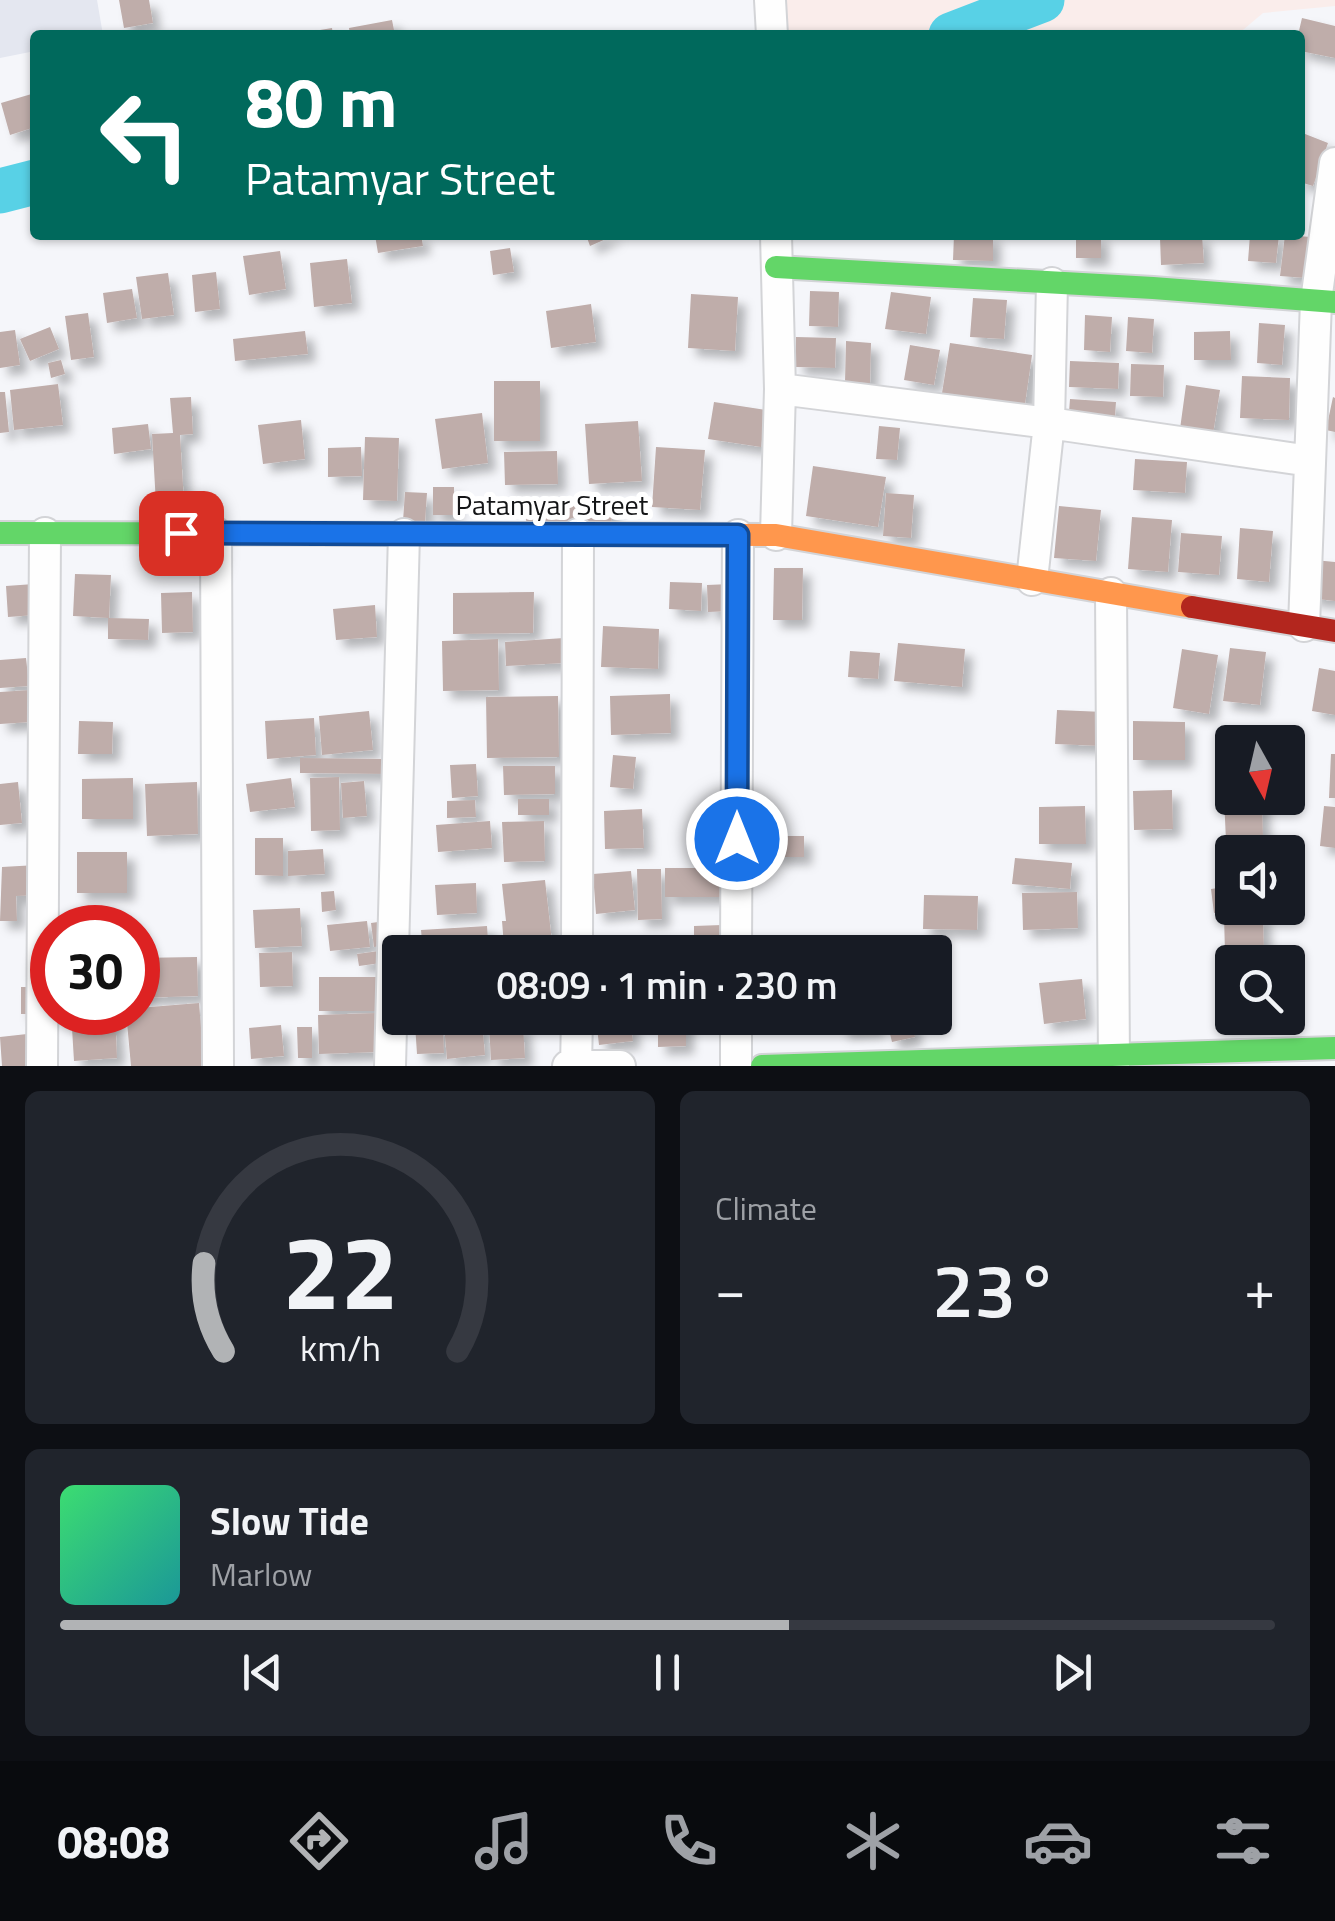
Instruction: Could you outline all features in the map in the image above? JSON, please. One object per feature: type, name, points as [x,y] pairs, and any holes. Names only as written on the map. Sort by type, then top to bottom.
[{"type":"street","points":[[770,0],[772,30]]},
{"type":"street","points":[[1304,626],[1310,462],[1335,163]]},
{"type":"street","points":[[776,240],[780,388],[776,535]]},
{"type":"street","points":[[776,267],[1326,302]]},
{"type":"street","points":[[1032,580],[1049,422],[1052,282]]},
{"type":"street","points":[[780,388],[1049,422],[1310,462]]},
{"type":"street","name":"Patamyar Street","points":[[0,533],[776,535],[1335,631]]},
{"type":"street","points":[[42,1066],[44,533]]},
{"type":"street","points":[[216,533],[218,1066]]},
{"type":"street","points":[[390,1066],[404,534]]},
{"type":"street","points":[[577,935],[578,534]]},
{"type":"street","points":[[736,935],[738,535]]},
{"type":"street","points":[[1111,593],[1114,1061]]},
{"type":"street","points":[[576,1035],[576,1066]]},
{"type":"street","points":[[736,1035],[736,1066]]},
{"type":"street","points":[[762,1066],[1279,1058],[1335,1048]]},
{"type":"street","points":[[568,1066],[620,1066]]},
{"type":"shaded area","points":[[0,0],[97,0],[102,30],[30,30],[30,52],[0,58]]},
{"type":"shaded area","points":[[783,0],[1335,0],[1335,6],[1263,13],[1243,30],[784,30]]},
{"type":"building","points":[[119,0],[149,0],[153,23],[124,28]]},
{"type":"building","points":[[1302,18],[1335,26],[1335,58],[1305,52],[1305,30],[1299,30]]},
{"type":"building","points":[[392,20],[394,30],[349,30]]},
{"type":"building","points":[[30,94],[30,129],[10,135],[1,103]]},
{"type":"building","points":[[1305,134],[1328,143],[1313,186],[1305,184]]},
{"type":"building","points":[[1311,237],[1306,278],[1280,276],[1284,240]]},
{"type":"building","points":[[376,240],[422,240],[423,246],[378,253]]},
{"type":"building","points":[[954,240],[993,240],[993,261],[953,260]]},
{"type":"building","points":[[1076,240],[1101,240],[1101,258],[1076,258]]},
{"type":"building","points":[[1160,240],[1202,240],[1204,263],[1161,265]]},
{"type":"building","points":[[1250,240],[1278,240],[1276,263],[1248,261]]},
{"type":"building","points":[[510,248],[514,272],[493,275],[490,251]]},
{"type":"building","points":[[280,251],[286,289],[249,295],[243,256]]},
{"type":"building","points":[[347,259],[352,303],[314,307],[310,263]]},
{"type":"building","points":[[216,272],[220,309],[195,312],[192,275]]},
{"type":"building","points":[[168,273],[174,315],[142,319],[136,277]]},
{"type":"building","points":[[132,289],[137,318],[107,323],[103,293]]},
{"type":"building","points":[[810,291],[839,292],[838,327],[809,326]]},
{"type":"building","points":[[891,292],[931,297],[926,334],[885,329]]},
{"type":"building","points":[[691,294],[738,297],[735,351],[688,348]]},
{"type":"building","points":[[973,298],[1007,300],[1004,339],[970,337]]},
{"type":"building","points":[[591,304],[596,342],[551,348],[546,311]]},
{"type":"building","points":[[88,313],[94,357],[71,360],[65,316]]},
{"type":"building","points":[[1085,315],[1112,317],[1110,352],[1084,350]]},
{"type":"building","points":[[1128,317],[1154,319],[1152,353],[1126,351]]},
{"type":"building","points":[[1259,323],[1285,325],[1282,365],[1257,363]]},
{"type":"building","points":[[50,327],[59,349],[30,361],[20,339]]},
{"type":"building","points":[[15,330],[20,365],[0,368],[0,332]]},
{"type":"building","points":[[305,331],[308,354],[235,361],[233,339]]},
{"type":"building","points":[[1230,331],[1231,360],[1194,360],[1194,332]]},
{"type":"building","points":[[796,337],[836,338],[835,368],[796,367]]},
{"type":"building","points":[[846,341],[871,343],[870,383],[845,382]]},
{"type":"building","points":[[950,343],[1032,355],[1025,404],[942,393]]},
{"type":"building","points":[[910,345],[940,350],[934,385],[904,380]]},
{"type":"building","points":[[61,360],[65,374],[51,378],[48,363]]},
{"type":"building","points":[[1070,361],[1119,363],[1118,389],[1069,387]]},
{"type":"building","points":[[1131,364],[1164,365],[1163,397],[1130,396]]},
{"type":"building","points":[[1242,376],[1290,378],[1289,420],[1240,418]]},
{"type":"building","points":[[494,381],[540,381],[540,441],[494,441]]},
{"type":"building","points":[[58,384],[63,425],[14,430],[10,390]]},
{"type":"building","points":[[1186,385],[1220,390],[1213,434],[1180,429]]},
{"type":"building","points":[[0,392],[5,392],[9,432],[0,433]]},
{"type":"building","points":[[191,397],[193,434],[180,435],[185,520],[157,521],[152,434],[173,433],[170,398]]},
{"type":"building","points":[[1335,398],[1335,432],[1326,430]]},
{"type":"building","points":[[1070,399],[1116,402],[1114,429],[1068,425]]},
{"type":"building","points":[[714,402],[766,410],[761,447],[708,439]]},
{"type":"building","points":[[482,413],[488,463],[442,469],[435,419]]},
{"type":"building","points":[[301,420],[305,459],[263,464],[258,425]]},
{"type":"building","points":[[638,421],[642,481],[589,484],[585,424]]},
{"type":"building","points":[[148,424],[151,449],[114,454],[112,428]]},
{"type":"building","points":[[879,426],[900,428],[897,460],[876,459]]},
{"type":"building","points":[[365,437],[399,438],[397,501],[363,500]]},
{"type":"building","points":[[361,447],[362,476],[328,477],[328,448]]},
{"type":"building","points":[[656,447],[705,450],[700,510],[652,507]]},
{"type":"building","points":[[557,451],[558,484],[505,485],[504,452]]},
{"type":"building","points":[[1135,459],[1187,462],[1185,493],[1133,490]]},
{"type":"building","points":[[813,466],[886,477],[878,527],[806,516]]},
{"type":"building","points":[[433,487],[454,487],[454,515],[433,515]]},
{"type":"building","points":[[405,492],[427,493],[425,522],[403,521]]},
{"type":"building","points":[[886,493],[914,495],[911,538],[883,536]]},
{"type":"building","points":[[610,498],[612,525],[527,531],[525,504]]},
{"type":"building","points":[[1059,506],[1101,510],[1096,561],[1054,558]]},
{"type":"building","points":[[1132,517],[1172,520],[1168,572],[1128,569]]},
{"type":"building","points":[[1240,528],[1273,531],[1269,582],[1237,579]]},
{"type":"building","points":[[1181,533],[1222,536],[1219,575],[1178,572]]},
{"type":"building","points":[[1314,560],[1335,562],[1335,601],[1309,598]]},
{"type":"building","points":[[774,568],[803,568],[802,620],[773,620]]},
{"type":"building","points":[[75,574],[111,575],[109,618],[149,619],[148,640],[108,639],[108,618],[73,616]]},
{"type":"building","points":[[670,582],[702,583],[701,611],[669,609]]},
{"type":"building","points":[[34,584],[35,615],[8,617],[6,586]]},
{"type":"building","points":[[730,584],[731,611],[708,612],[707,585]]},
{"type":"building","points":[[192,592],[193,632],[162,633],[161,593]]},
{"type":"building","points":[[534,592],[533,633],[453,634],[453,593]]},
{"type":"building","points":[[375,605],[377,637],[336,640],[333,609]]},
{"type":"building","points":[[603,626],[659,629],[658,669],[601,667]]},
{"type":"building","points":[[564,638],[565,663],[506,666],[505,642]]},
{"type":"building","points":[[498,639],[499,690],[443,691],[442,641]]},
{"type":"building","points":[[898,643],[965,649],[962,687],[894,681]]},
{"type":"building","points":[[1230,648],[1266,652],[1260,705],[1223,701]]},
{"type":"building","points":[[1182,649],[1218,655],[1209,714],[1173,708]]},
{"type":"building","points":[[850,651],[880,653],[878,679],[848,677]]},
{"type":"building","points":[[26,658],[29,686],[0,688],[0,660]]},
{"type":"building","points":[[1319,668],[1335,671],[1335,715],[1312,711]]},
{"type":"building","points":[[30,690],[31,722],[0,724],[0,692]]},
{"type":"building","points":[[670,694],[671,733],[611,735],[610,696]]},
{"type":"building","points":[[558,696],[559,757],[487,758],[486,697]]},
{"type":"building","points":[[1057,710],[1104,712],[1102,746],[1055,744]]},
{"type":"building","points":[[369,711],[373,750],[322,755],[319,716]]},
{"type":"building","points":[[314,718],[316,755],[267,759],[265,721]]},
{"type":"building","points":[[79,721],[113,722],[112,754],[78,754]]},
{"type":"building","points":[[1133,721],[1185,722],[1185,760],[1133,760]]},
{"type":"building","points":[[1331,754],[1335,754],[1335,798],[1329,798]]},
{"type":"building","points":[[613,755],[636,757],[633,789],[610,787]]},
{"type":"building","points":[[300,758],[389,759],[389,774],[300,773]]},
{"type":"building","points":[[476,764],[478,796],[452,798],[450,765]]},
{"type":"building","points":[[503,766],[555,766],[555,794],[504,795]]},
{"type":"building","points":[[339,777],[340,830],[311,831],[310,778]]},
{"type":"building","points":[[133,778],[133,819],[82,819],[82,779]]},
{"type":"building","points":[[291,778],[295,807],[250,812],[246,784]]},
{"type":"building","points":[[364,781],[367,816],[343,818],[341,783]]},
{"type":"building","points":[[18,782],[22,823],[0,825],[0,784]]},
{"type":"building","points":[[197,782],[198,834],[147,836],[145,784]]},
{"type":"building","points":[[1172,790],[1173,829],[1134,830],[1133,791]]},
{"type":"building","points":[[518,799],[549,799],[549,815],[518,815]]},
{"type":"building","points":[[475,800],[476,817],[447,818],[447,801]]},
{"type":"building","points":[[1085,806],[1086,844],[1039,844],[1039,807]]},
{"type":"building","points":[[1324,806],[1335,807],[1335,848],[1320,846]]},
{"type":"building","points":[[642,809],[644,848],[605,849],[604,811]]},
{"type":"building","points":[[1225,815],[1262,815],[1263,835],[1226,835]]},
{"type":"building","points":[[490,821],[492,848],[438,852],[436,825]]},
{"type":"building","points":[[544,821],[545,861],[504,862],[502,822]]},
{"type":"building","points":[[775,836],[804,836],[804,857],[775,857]]},
{"type":"building","points":[[255,838],[283,838],[283,876],[255,875]]},
{"type":"building","points":[[323,849],[325,874],[288,876],[288,851]]},
{"type":"building","points":[[77,852],[127,852],[127,893],[77,893]]},
{"type":"building","points":[[1015,858],[1072,863],[1070,889],[1012,884]]},
{"type":"building","points":[[37,865],[39,895],[16,896],[17,921],[0,921],[2,867]]},
{"type":"building","points":[[665,868],[724,868],[724,897],[665,897]]},
{"type":"building","points":[[637,869],[661,869],[662,919],[638,920]]},
{"type":"building","points":[[631,871],[635,910],[596,914],[593,874]]},
{"type":"building","points":[[545,880],[551,935],[503,935],[502,921],[506,921],[502,884]]},
{"type":"building","points":[[476,883],[477,913],[437,915],[435,885]]},
{"type":"building","points":[[334,891],[336,910],[322,912],[321,892]]},
{"type":"building","points":[[1077,892],[1078,928],[1023,930],[1022,893]]},
{"type":"building","points":[[924,895],[978,896],[977,930],[923,929]]},
{"type":"building","points":[[300,908],[302,946],[255,948],[253,910]]},
{"type":"building","points":[[367,921],[370,947],[330,951],[327,925]]},
{"type":"building","points":[[385,921],[387,935],[382,935],[382,946],[374,947],[371,923]]},
{"type":"building","points":[[722,925],[722,935],[694,935],[694,926]]},
{"type":"building","points":[[1224,925],[1263,925],[1264,945],[1225,945]]},
{"type":"building","points":[[487,926],[488,935],[421,935],[421,930]]},
{"type":"building","points":[[379,951],[381,963],[359,966],[357,954]]},
{"type":"building","points":[[292,952],[293,986],[260,987],[259,953]]},
{"type":"building","points":[[197,957],[198,996],[160,997],[160,958]]},
{"type":"building","points":[[319,977],[379,977],[379,1011],[319,1011]]},
{"type":"building","points":[[1082,979],[1086,1019],[1044,1024],[1039,983]]},
{"type":"building","points":[[21,987],[30,987],[30,1014],[21,1014]]},
{"type":"building","points":[[199,1003],[204,1066],[131,1066],[128,1035],[160,1035],[160,1006]]},
{"type":"building","points":[[377,1013],[378,1052],[319,1054],[318,1015]]},
{"type":"building","points":[[281,1025],[284,1056],[251,1059],[249,1028]]},
{"type":"building","points":[[297,1027],[312,1027],[312,1058],[298,1058]]},
{"type":"building","points":[[27,1034],[31,1066],[2,1066],[0,1037]]},
{"type":"building","points":[[72,1035],[116,1035],[117,1058],[74,1061]]},
{"type":"building","points":[[416,1035],[443,1035],[444,1053],[417,1054]]},
{"type":"building","points":[[445,1035],[483,1035],[485,1055],[447,1059]]},
{"type":"building","points":[[490,1035],[524,1035],[525,1058],[491,1060]]},
{"type":"building","points":[[598,1035],[632,1035],[633,1041],[599,1045]]},
{"type":"building","points":[[658,1035],[686,1035],[686,1046],[658,1047]]},
{"type":"building","points":[[890,1035],[915,1035],[915,1037],[892,1042]]},
{"type":"waterway","points":[[964,30],[1042,0]]},
{"type":"waterway","points":[[0,191],[30,183]]},
{"type":"traffic: fast","points":[[776,267],[1335,302]]},
{"type":"traffic: fast","points":[[0,533],[545,534]]},
{"type":"traffic: fast","points":[[762,1066],[1335,1048]]},
{"type":"traffic: slow","points":[[545,534],[776,535],[1192,607]]},
{"type":"traffic: jam","points":[[1192,607],[1335,631]]},
{"type":"route","points":[[181,533],[738,535],[737,839]]}]
